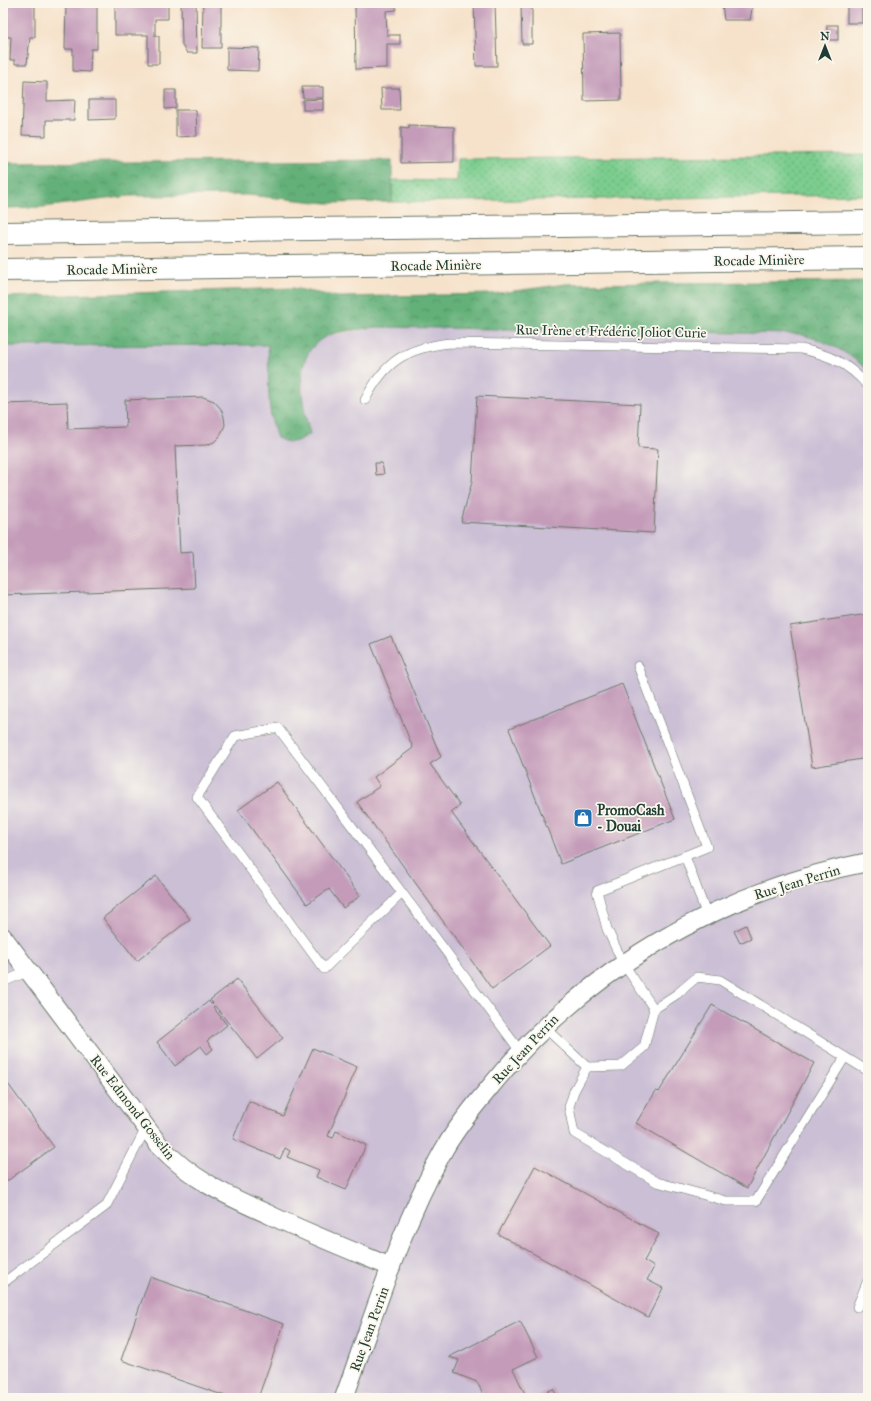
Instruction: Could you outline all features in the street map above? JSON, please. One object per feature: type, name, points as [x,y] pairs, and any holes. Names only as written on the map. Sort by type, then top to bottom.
[{"type":"highway","points":[[3,233],[868,222]]},
{"type":"highway","name":"Rocade Minière","points":[[3,270],[868,258]]},
{"type":"street","name":"Rue Jean Perrin","points":[[344,1398],[391,1267],[415,1208],[443,1151],[482,1096],[520,1051],[544,1027],[582,994],[623,963],[660,940],[707,916],[776,886],[814,874],[868,862]]},
{"type":"street","name":"Rue Edmond Gosselin","points":[[3,937],[146,1128],[174,1161],[202,1182],[302,1230],[391,1267]]},
{"type":"lane","name":"Rue Irène et Frédéric Joliot Curie","points":[[365,400],[379,376],[387,366],[421,348],[450,344],[801,349],[830,356],[841,362],[852,370],[868,386]]},
{"type":"lane","points":[[638,666],[707,847],[597,891],[607,929],[623,963],[654,1009]]},
{"type":"lane","points":[[402,892],[324,969],[197,797],[235,736],[278,728],[402,892],[520,1051]]},
{"type":"lane","points":[[685,856],[707,916]]},
{"type":"lane","points":[[3,982],[29,971]]},
{"type":"lane","points":[[544,1027],[587,1067],[621,1066],[644,1047],[654,1009],[677,994],[697,977],[720,980],[868,1071]]},
{"type":"lane","points":[[587,1067],[574,1091],[569,1108],[574,1133],[657,1182],[726,1201],[756,1201],[845,1056]]},
{"type":"lane","points":[[3,1283],[106,1206],[146,1128]]},
{"type":"lane","points":[[857,1307],[868,1280]]},
{"type":"shaded area","points":[[376,327],[799,334],[868,331],[868,1398],[3,1398],[3,346],[268,345]]},
{"type":"green space","points":[[868,155],[868,195],[392,202],[392,180],[457,181],[458,159]]},
{"type":"green space","points":[[392,160],[392,202],[327,203],[247,195],[130,196],[43,207],[3,208],[3,163]]},
{"type":"green space","points":[[868,281],[868,371],[844,352],[818,340],[799,334],[376,327],[332,334],[315,344],[308,354],[303,367],[302,394],[310,434],[294,442],[277,438],[273,427],[269,404],[268,345],[3,346],[3,297],[293,288],[338,297],[492,294],[566,284]]},
{"type":"building","points":[[5,3],[35,3],[35,37],[30,37],[27,64],[15,64],[15,60],[10,60],[11,37],[5,37]]},
{"type":"building","points":[[66,3],[97,3],[97,49],[91,49],[90,72],[73,71],[73,49],[65,49]]},
{"type":"building","points":[[115,3],[168,3],[168,19],[155,19],[155,36],[159,36],[159,64],[148,64],[148,35],[115,35]]},
{"type":"building","points":[[181,3],[196,3],[197,53],[187,53],[182,45]]},
{"type":"building","points":[[203,3],[226,3],[226,5],[221,5],[221,48],[202,48]]},
{"type":"building","points":[[355,3],[396,3],[396,10],[386,11],[387,35],[400,35],[400,44],[387,44],[387,68],[356,69]]},
{"type":"building","points":[[474,3],[495,3],[497,66],[476,66]]},
{"type":"building","points":[[722,3],[753,3],[750,20],[724,20]]},
{"type":"building","points":[[847,3],[862,3],[862,23],[847,23]]},
{"type":"building","points":[[521,5],[532,5],[532,44],[522,44]]},
{"type":"building","points":[[827,25],[838,25],[838,40],[827,40]]},
{"type":"building","points":[[620,33],[621,100],[584,101],[583,34]]},
{"type":"building","points":[[227,47],[259,48],[258,71],[227,70]]},
{"type":"building","points":[[24,81],[47,82],[47,101],[75,100],[74,120],[46,120],[46,136],[22,135]]},
{"type":"building","points":[[302,87],[323,87],[323,98],[303,98]]},
{"type":"building","points":[[381,88],[399,88],[400,110],[382,110]]},
{"type":"building","points":[[165,90],[176,90],[176,108],[165,109]]},
{"type":"building","points":[[323,99],[323,110],[303,110],[303,100]]},
{"type":"building","points":[[89,100],[115,100],[115,119],[89,120]]},
{"type":"building","points":[[176,110],[196,110],[197,136],[176,137]]},
{"type":"building","points":[[409,125],[454,127],[454,162],[401,163],[401,127],[409,128]]},
{"type":"building","points":[[477,396],[640,404],[638,448],[658,449],[654,533],[461,522],[472,482]]},
{"type":"building","points":[[203,397],[214,401],[221,409],[225,425],[220,436],[214,442],[206,445],[175,446],[180,553],[193,552],[195,588],[3,595],[3,404],[67,402],[68,429],[126,427],[125,400]]},
{"type":"building","points":[[375,463],[382,463],[384,474],[376,475]]},
{"type":"building","points":[[868,614],[868,758],[812,767],[790,626]]},
{"type":"building","points":[[391,636],[441,757],[430,764],[460,805],[451,812],[550,946],[492,989],[357,802],[380,786],[374,777],[413,748],[371,644]]},
{"type":"building","points":[[622,684],[675,819],[561,864],[509,729]]},
{"type":"building","points":[[277,782],[360,896],[343,908],[329,889],[307,904],[238,810]]},
{"type":"building","points":[[156,876],[190,919],[137,961],[103,918]]},
{"type":"building","points":[[746,925],[751,938],[740,943],[734,931]]},
{"type":"building","points":[[237,979],[283,1038],[257,1059],[215,1006],[213,1007],[227,1025],[207,1041],[213,1049],[207,1054],[201,1046],[175,1066],[157,1042],[209,1001],[211,1004],[213,1003],[210,1000]]},
{"type":"building","points":[[712,1005],[814,1063],[747,1188],[636,1123],[656,1091],[659,1092]]},
{"type":"building","points":[[313,1048],[357,1067],[328,1136],[333,1138],[336,1131],[366,1145],[346,1190],[316,1177],[319,1170],[287,1157],[290,1151],[285,1148],[280,1159],[233,1139],[249,1101],[283,1116]]},
{"type":"building","points":[[3,1077],[54,1147],[3,1184]]},
{"type":"building","points":[[535,1166],[659,1234],[644,1261],[654,1267],[647,1280],[663,1288],[648,1317],[498,1234]]},
{"type":"building","points":[[150,1277],[284,1324],[258,1398],[231,1398],[121,1360]]},
{"type":"building","points":[[520,1321],[538,1357],[513,1369],[527,1398],[485,1398],[477,1382],[454,1373],[459,1360],[449,1357]]},
{"type":"building","points":[[553,1389],[558,1398],[534,1398]]},
{"type":"place","name":"PromoCash - Douai","points":[[583,818]]}]
